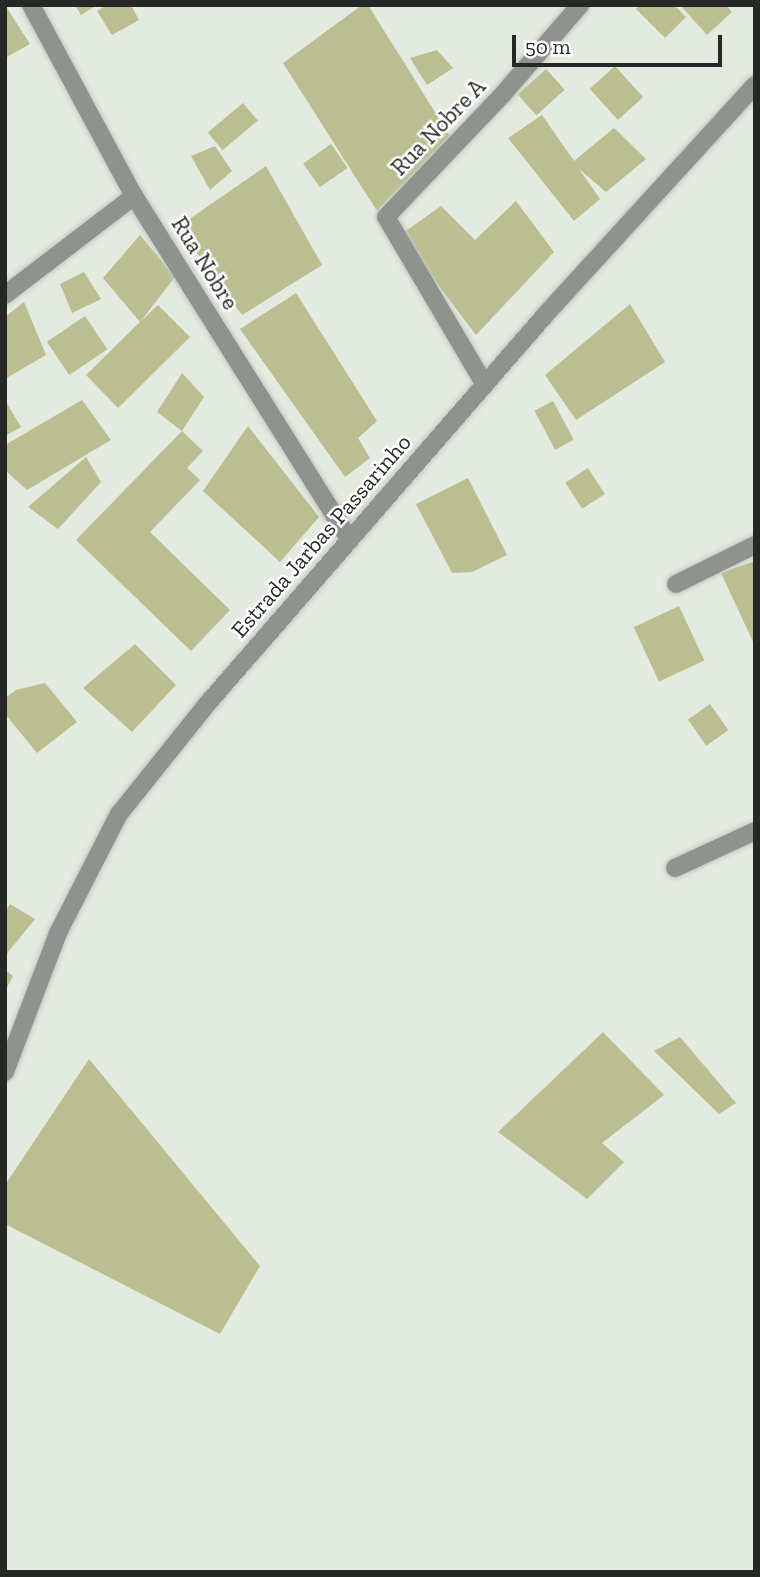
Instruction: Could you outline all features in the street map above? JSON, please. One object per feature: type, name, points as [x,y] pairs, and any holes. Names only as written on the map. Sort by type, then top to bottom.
[{"type":"street","name":"Rua Nobre","points":[[31,5],[134,196],[350,540]]},
{"type":"street","name":"Rua Nobre A","points":[[485,385],[386,217],[503,94],[580,5]]},
{"type":"street","name":"Estrada Jarbas Passarinho","points":[[5,1072],[58,933],[119,814],[208,703],[485,385],[755,85]]},
{"type":"street","points":[[5,295],[134,196]]},
{"type":"street","points":[[677,584],[755,545]]},
{"type":"street","points":[[675,868],[755,831]]},
{"type":"building","points":[[5,5],[30,44],[5,58]]},
{"type":"building","points":[[75,5],[97,5],[81,15]]},
{"type":"building","points":[[107,5],[131,5],[139,20],[112,35],[97,11]]},
{"type":"building","points":[[362,5],[368,5],[450,136],[377,211],[283,63]]},
{"type":"building","points":[[640,5],[674,5],[686,17],[665,38],[636,9]]},
{"type":"building","points":[[680,5],[726,5],[732,12],[707,35]]},
{"type":"building","points":[[437,50],[453,68],[427,85],[410,58]]},
{"type":"building","points":[[615,66],[643,97],[618,120],[590,89]]},
{"type":"building","points":[[546,69],[565,90],[536,115],[518,94]]},
{"type":"building","points":[[243,103],[258,121],[223,150],[208,133]]},
{"type":"building","points":[[542,115],[574,161],[614,128],[646,159],[606,192],[579,169],[600,199],[574,221],[508,138]]},
{"type":"building","points":[[331,144],[348,168],[320,187],[303,164]]},
{"type":"building","points":[[215,146],[232,171],[210,190],[191,156]]},
{"type":"building","points":[[266,166],[322,265],[242,315],[178,227]]},
{"type":"building","points":[[516,201],[554,252],[476,335],[400,235],[441,206],[475,240]]},
{"type":"building","points":[[140,235],[175,277],[140,322],[103,278]]},
{"type":"building","points":[[84,272],[101,299],[72,313],[60,284]]},
{"type":"building","points":[[296,293],[377,421],[358,438],[370,458],[345,477],[240,329]]},
{"type":"building","points":[[24,302],[46,355],[5,379],[5,317]]},
{"type":"building","points":[[630,304],[665,362],[576,420],[545,375]]},
{"type":"building","points":[[158,305],[190,337],[118,408],[86,375]]},
{"type":"building","points":[[85,316],[107,349],[69,375],[47,342]]},
{"type":"building","points":[[182,373],[204,397],[182,431],[157,412]]},
{"type":"building","points":[[5,400],[21,427],[5,436]]},
{"type":"building","points":[[82,400],[111,440],[27,490],[5,470],[5,445]]},
{"type":"building","points":[[553,401],[574,440],[555,450],[534,411]]},
{"type":"building","points":[[248,426],[319,517],[280,562],[203,491]]},
{"type":"building","points":[[182,431],[203,451],[187,468],[200,480],[150,532],[230,610],[191,651],[76,540]]},
{"type":"building","points":[[86,457],[101,482],[58,529],[28,507]]},
{"type":"building","points":[[588,468],[605,494],[582,509],[565,483]]},
{"type":"building","points":[[468,478],[507,555],[472,572],[452,573],[416,504]]},
{"type":"building","points":[[755,561],[755,646],[721,573]]},
{"type":"building","points":[[679,606],[704,660],[659,682],[634,627]]},
{"type":"building","points":[[135,644],[176,685],[132,732],[83,688]]},
{"type":"building","points":[[45,683],[77,722],[37,753],[5,714],[5,698],[16,690]]},
{"type":"building","points":[[710,704],[728,730],[706,746],[688,719]]},
{"type":"building","points":[[10,904],[35,919],[5,956],[5,911]]},
{"type":"building","points":[[5,970],[13,976],[5,991]]},
{"type":"building","points":[[603,1032],[664,1095],[602,1143],[624,1162],[587,1199],[498,1132]]},
{"type":"building","points":[[680,1037],[736,1103],[719,1114],[654,1051]]},
{"type":"building","points":[[89,1059],[260,1266],[220,1334],[5,1224],[5,1185]]}]
